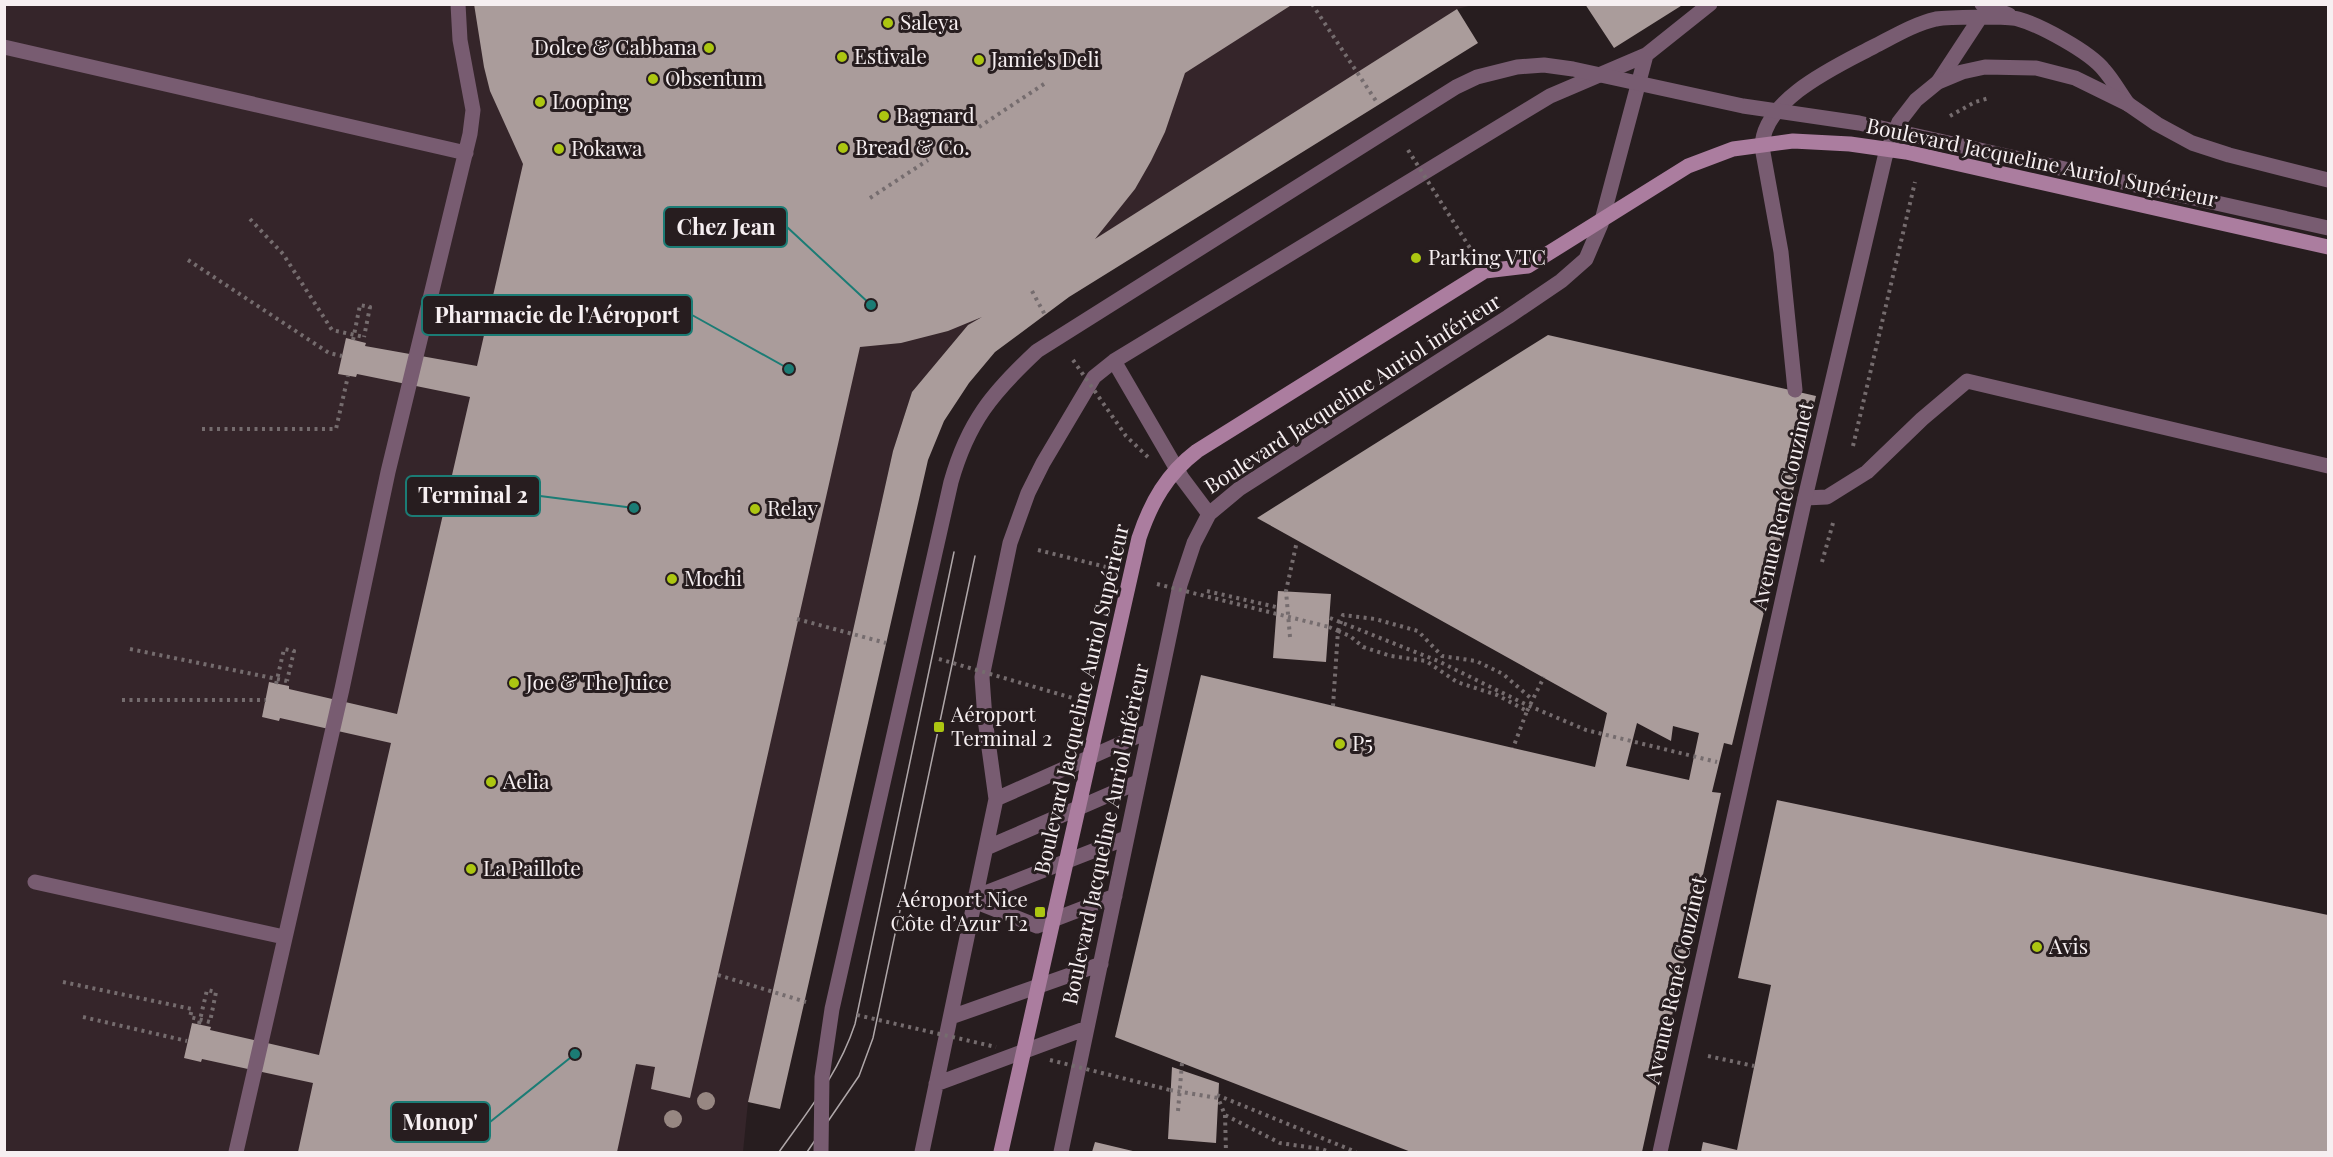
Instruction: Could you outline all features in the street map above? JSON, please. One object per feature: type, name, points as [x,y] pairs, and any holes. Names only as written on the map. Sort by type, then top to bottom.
[{"type":"main road","name":"Boulevard Jacqueline Auriol Supérieur","points":[[1001,1152],[1130,577],[1146,518],[1153,501],[1170,476],[1197,451],[1485,271],[1528,266],[1688,166],[1733,149],[1752,145],[1817,141],[1906,152],[2328,247]]},
{"type":"street","points":[[236,1152],[342,689],[388,472],[466,153],[473,110],[460,40],[458,4]]},
{"type":"street","points":[[922,1152],[996,799],[985,719],[982,677],[1010,543],[1028,493],[1043,463],[1094,377],[1114,361],[1550,96],[1646,55],[1710,4]]},
{"type":"street","points":[[1938,82],[1981,11]]},
{"type":"street","points":[[1795,390],[1782,252],[1761,147],[1764,131],[1783,105],[1820,75],[1917,25],[1981,11],[2017,18],[2078,48],[2103,68],[2128,104],[2157,124],[2192,143],[2229,155],[2328,180]]},
{"type":"street","points":[[4,46],[466,153]]},
{"type":"street","name":"Boulevard Jacqueline Auriol inférieur","points":[[1061,1152],[1180,585],[1194,543],[1209,514],[1239,489],[1508,317],[1561,281],[1586,259],[1601,224],[1646,55]]},
{"type":"street","points":[[821,1152],[822,1077],[832,1009],[951,482],[968,434],[981,411],[998,388],[1036,351],[1447,93],[1477,77],[1517,67],[1544,66],[1573,69],[1743,106],[1859,123],[2328,228]]},
{"type":"street","name":"Avenue René Couzinet","points":[[1660,1152],[1805,498],[1885,157],[1899,122],[1916,100],[1938,82],[1962,72],[1985,67],[2036,68],[2075,78],[2128,104]]},
{"type":"street","points":[[1114,361],[1182,478],[1209,514]]},
{"type":"street","points":[[1805,498],[1827,497],[1867,472],[1922,418],[1967,381],[2328,466]]},
{"type":"street","points":[[996,799],[1149,731]]},
{"type":"street","points":[[986,848],[1138,782]]},
{"type":"street","points":[[975,899],[1126,838]]},
{"type":"street","points":[[35,882],[284,937]]},
{"type":"street","points":[[975,899],[1037,926],[1114,896]]},
{"type":"street","points":[[951,1017],[1101,964]]},
{"type":"street","points":[[936,1084],[1087,1028]]},
{"type":"path","points":[[979,127],[1044,84]]},
{"type":"path","points":[[1947,119],[1975,102],[1996,96]]},
{"type":"path","points":[[870,198],[928,160]]},
{"type":"path","points":[[1821,568],[1917,173]]},
{"type":"path","points":[[250,219],[283,254],[332,330],[364,337],[370,307],[360,305],[353,340]]},
{"type":"path","points":[[188,260],[329,353],[342,356]]},
{"type":"path","points":[[1032,291],[1058,337],[1126,436],[1170,476]]},
{"type":"path","points":[[202,429],[336,429],[348,375]]},
{"type":"path","points":[[1290,637],[1286,591],[1297,541]]},
{"type":"path","points":[[1130,577],[1338,631],[1350,636],[1363,647],[1391,656],[1426,661],[1457,682],[1497,695],[1527,711]]},
{"type":"path","points":[[1332,706],[1338,631],[1343,615],[1375,619],[1418,632],[1442,656],[1476,661],[1503,674],[1533,700]]},
{"type":"path","points":[[1330,618],[1438,661],[1527,705],[1586,730],[1745,768]]},
{"type":"path","points":[[797,619],[1072,698],[1103,704]]},
{"type":"path","points":[[130,649],[287,681],[294,651],[284,649],[276,684]]},
{"type":"path","points":[[1513,748],[1527,711],[1544,678]]},
{"type":"path","points":[[122,700],[266,700]]},
{"type":"path","points":[[718,975],[832,1009],[1179,1092],[1218,1098],[1225,1115],[1226,1152]]},
{"type":"path","points":[[63,982],[192,1009],[190,1017],[210,1022],[216,992],[207,990],[199,1024]]},
{"type":"path","points":[[83,1017],[187,1041]]},
{"type":"path","points":[[1705,1066],[1710,1044]]},
{"type":"path","points":[[1707,1056],[1754,1066]]},
{"type":"path","points":[[1178,1111],[1182,1063]]},
{"type":"path","points":[[1217,1095],[1356,1152]]},
{"type":"path","points":[[1225,1115],[1280,1143],[1330,1152]]},
{"type":"shaded area","points":[[5,5],[1473,5],[1457,9],[993,313],[968,325],[912,392],[893,451],[748,1102],[743,1152],[5,1152]]},
{"type":"building","points":[[474,4],[1293,4],[1185,73],[1165,132],[1151,161],[1135,189],[1095,239],[1457,9],[1478,43],[1069,297],[995,352],[969,383],[944,421],[928,460],[780,1109],[748,1102],[893,451],[912,392],[968,325],[982,317],[948,331],[901,343],[860,347],[690,1098],[651,1089],[655,1067],[636,1064],[617,1152],[298,1152],[313,1083],[202,1059],[201,1062],[184,1058],[192,1023],[211,1027],[210,1030],[319,1055],[391,743],[280,718],[279,721],[262,717],[269,682],[289,686],[289,689],[397,714],[470,397],[357,374],[356,377],[338,374],[346,338],[366,343],[365,346],[477,366],[523,164],[490,91]]},
{"type":"building","points":[[1585,4],[1684,4],[1614,48]]},
{"type":"building","name":"P5","points":[[1548,335],[1816,396],[1732,745],[1724,743],[1712,792],[1721,793],[1642,1152],[1411,1152],[1115,1037],[1201,675],[1595,767],[1607,713],[1257,518]],"holes":[[[1637,723],[1671,741],[1673,726],[1699,733],[1689,780],[1626,766]]]},
{"type":"building","points":[[1278,591],[1331,594],[1326,662],[1273,658]]},
{"type":"building","name":"Avis","points":[[1777,800],[2328,915],[2328,1152],[1701,1152],[1703,1142],[1737,1150],[1771,985],[1738,978]]},
{"type":"building","points":[[1172,1067],[1219,1083],[1216,1143],[1168,1139]]},
{"type":"building","points":[[1095,1142],[1137,1152],[1092,1152]]},
{"type":"tram line","points":[[779,1152],[832,1075],[855,1024],[954,552]]},
{"type":"tram line","points":[[807,1152],[859,1076],[873,1038],[975,556]]},
{"type":"place","name":"Saleya","points":[[888,23]]},
{"type":"place","name":"Dolce & Cabbana","points":[[709,48]]},
{"type":"place","name":"Estivale","points":[[842,57]]},
{"type":"place","name":"Jamie's Deli","points":[[979,60]]},
{"type":"place","name":"Obsentum","points":[[653,79]]},
{"type":"place","name":"Looping","points":[[540,102]]},
{"type":"place","name":"Bagnard","points":[[884,116]]},
{"type":"place","name":"Bread & Co.","points":[[843,148]]},
{"type":"place","name":"Pokawa","points":[[559,149]]},
{"type":"place","name":"Parking VTC","points":[[1416,258]]},
{"type":"place","name":"Chez Jean","points":[[871,305]]},
{"type":"place","name":"Pharmacie de l'Aéroport","points":[[789,369]]},
{"type":"place","name":"Terminal 2","points":[[634,508]]},
{"type":"place","name":"Relay","points":[[755,509]]},
{"type":"place","name":"Mochi","points":[[672,579]]},
{"type":"place","name":"Joe & The Juice","points":[[514,683]]},
{"type":"place","name":"Aéroport Terminal 2","points":[[939,727]]},
{"type":"place","name":"P5","points":[[1340,744]]},
{"type":"place","name":"Aelia","points":[[491,782]]},
{"type":"place","name":"La Paillote","points":[[471,869]]},
{"type":"place","name":"Aéroport Nice Côte d’Azur T2","points":[[1040,912]]},
{"type":"place","name":"Avis","points":[[2037,947]]},
{"type":"place","name":"Monop'","points":[[575,1054]]}]
